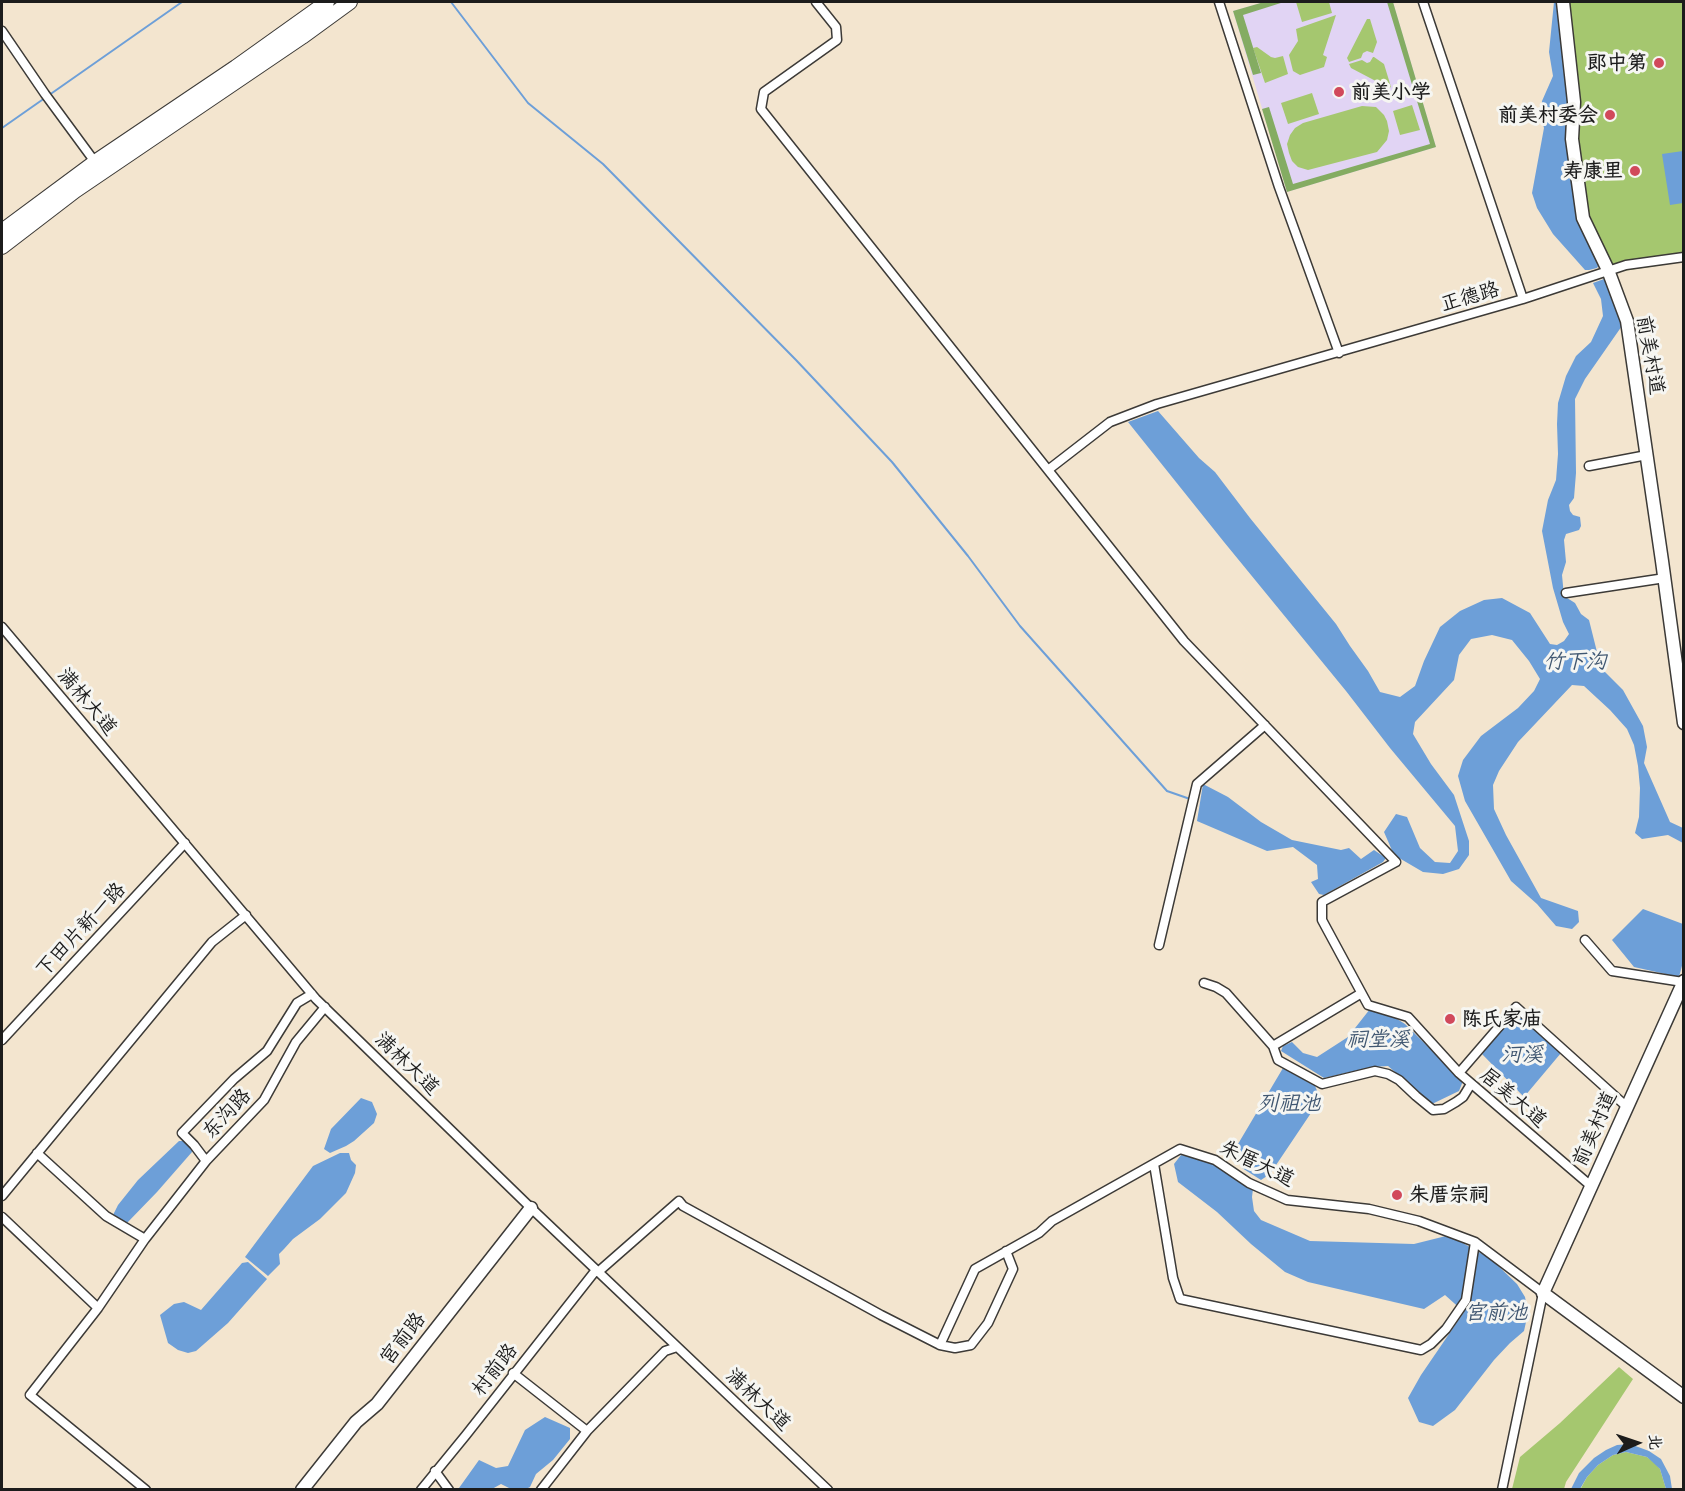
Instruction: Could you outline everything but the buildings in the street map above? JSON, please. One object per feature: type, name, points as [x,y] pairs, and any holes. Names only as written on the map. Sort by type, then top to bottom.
[{"type":"main road","points":[[2,231],[95,162],[236,67],[327,2]]},
{"type":"main road","points":[[2,247],[75,191],[350,2]]},
{"type":"street","points":[[816,2],[836,27],[837,40],[764,92],[761,109],[1184,641],[1395,862],[1322,902],[1322,920],[1360,994],[1273,1046]]},
{"type":"street","points":[[1219,2],[1280,187],[1339,353]]},
{"type":"street","points":[[1423,2],[1523,299]]},
{"type":"street","name":"前美村道","points":[[1563,2],[1574,102],[1572,139],[1583,218],[1608,270],[1627,321],[1665,578],[1683,723]]},
{"type":"street","points":[[2,31],[95,162]]},
{"type":"street","name":"正德路","points":[[1048,470],[1110,422],[1156,404],[1523,299],[1608,270],[1626,265],[1683,257]]},
{"type":"street","points":[[1589,466],[1647,456]]},
{"type":"street","points":[[1566,592],[1665,578]]},
{"type":"street","name":"满林大道","points":[[2,627],[312,994],[531,1208],[828,1490]]},
{"type":"street","points":[[1159,945],[1197,784],[1265,725]]},
{"type":"street","name":"下田片新一路","points":[[2,1040],[184,843]]},
{"type":"street","points":[[2,1196],[212,942],[246,915]]},
{"type":"street","points":[[1585,940],[1612,971],[1683,981]]},
{"type":"street","name":"前美村道","points":[[1543,1293],[1683,981]]},
{"type":"street","points":[[1204,983],[1226,993],[1273,1046],[1278,1060],[1322,1084],[1375,1071],[1388,1074],[1399,1080],[1433,1110],[1444,1109],[1456,1102],[1471,1084]]},
{"type":"street","points":[[206,1161],[182,1133],[234,1079],[267,1051],[297,1003],[312,994]]},
{"type":"street","name":"居美大道","points":[[1360,994],[1368,1005],[1408,1017],[1459,1073],[1591,1186]]},
{"type":"street","name":"东沟路","points":[[146,1490],[30,1395],[98,1308],[146,1239],[206,1161],[264,1100],[296,1042],[325,1007]]},
{"type":"street","points":[[1459,1073],[1516,1007],[1627,1107]]},
{"type":"street","name":"朱厝大道","points":[[940,1344],[975,1269],[1039,1233],[1052,1221],[1180,1149],[1215,1160],[1249,1183],[1287,1200],[1369,1209],[1419,1221],[1475,1242],[1543,1293]]},
{"type":"street","points":[[37,1153],[106,1216],[146,1239]]},
{"type":"street","points":[[1154,1164],[1173,1278],[1180,1299],[1421,1350],[1431,1344],[1446,1329],[1466,1300],[1475,1242]]},
{"type":"street","name":"村前路","points":[[421,1490],[597,1271],[679,1202],[881,1315],[940,1344]]},
{"type":"street","name":"宫前路","points":[[303,1490],[356,1422],[377,1404],[531,1208]]},
{"type":"street","points":[[2,1217],[98,1308]]},
{"type":"street","points":[[940,1344],[955,1348],[971,1346],[988,1323],[1012,1269],[1003,1252]]},
{"type":"street","points":[[1502,1490],[1543,1293],[1683,1397]]},
{"type":"street","points":[[541,1490],[587,1431],[664,1352],[677,1347]]},
{"type":"street","points":[[513,1373],[587,1431]]},
{"type":"street","points":[[435,1471],[449,1490]]},
{"type":"shaded area","name":"前美小学","points":[[1264,2],[1393,2],[1436,147],[1287,192],[1233,11]]},
{"type":"green space","points":[[1264,2],[1284,2],[1243,15],[1261,73],[1253,75],[1233,11]]},
{"type":"green space","points":[[1296,2],[1329,2],[1332,13],[1302,22]]},
{"type":"green space","points":[[1387,2],[1393,2],[1436,147],[1287,192],[1262,109],[1269,107],[1293,184],[1430,144]]},
{"type":"green space","points":[[1566,2],[1683,2],[1683,262],[1616,272],[1585,214]]},
{"type":"green space","points":[[1336,15],[1323,55],[1327,57],[1324,67],[1300,75],[1293,71],[1289,55],[1298,41],[1296,29]]},
{"type":"green space","points":[[1367,19],[1370,19],[1377,42],[1373,53],[1367,51],[1361,58],[1349,62],[1347,58]]},
{"type":"green space","points":[[1257,47],[1271,57],[1283,56],[1288,74],[1265,83],[1253,48]]},
{"type":"green space","points":[[1373,57],[1384,64],[1391,87],[1351,68],[1349,64],[1362,60],[1367,63]]},
{"type":"green space","points":[[1312,93],[1319,114],[1288,124],[1281,103]]},
{"type":"green space","points":[[1412,105],[1420,130],[1400,135],[1393,111]]},
{"type":"green space","points":[[1362,106],[1376,107],[1387,121],[1389,131],[1387,140],[1377,152],[1308,170],[1298,167],[1292,161],[1287,144],[1295,128],[1303,123]]},
{"type":"green space","points":[[1619,1367],[1633,1379],[1566,1482],[1564,1489],[1512,1489],[1520,1457]]},
{"type":"green space","points":[[1626,1452],[1647,1457],[1656,1464],[1660,1469],[1666,1489],[1580,1490],[1587,1477],[1598,1465],[1613,1455]]},
{"type":"water","points":[[1554,2],[1560,2],[1572,106],[1568,123],[1599,265],[1589,270],[1585,270],[1553,234],[1537,208],[1532,193],[1544,128],[1541,116],[1542,101],[1553,76],[1549,52]]},
{"type":"water","points":[[1683,151],[1683,203],[1670,205],[1662,154]]},
{"type":"water","name":"竹下沟","points":[[1604,279],[1611,290],[1624,323],[1585,379],[1575,399],[1576,473],[1574,498],[1569,505],[1573,515],[1580,517],[1581,526],[1579,530],[1566,534],[1564,540],[1566,562],[1562,575],[1564,596],[1575,603],[1581,614],[1589,620],[1601,668],[1623,690],[1643,726],[1647,747],[1644,763],[1670,822],[1683,828],[1683,843],[1668,835],[1642,839],[1635,833],[1639,817],[1640,788],[1634,745],[1627,729],[1610,710],[1584,686],[1572,685],[1518,742],[1499,771],[1493,785],[1494,809],[1541,898],[1578,911],[1579,922],[1572,929],[1556,926],[1537,904],[1511,881],[1465,801],[1458,776],[1463,760],[1481,736],[1518,708],[1534,691],[1540,679],[1512,640],[1492,635],[1471,639],[1459,655],[1454,680],[1415,722],[1413,734],[1454,795],[1469,841],[1469,855],[1459,869],[1443,874],[1423,872],[1394,855],[1384,832],[1396,814],[1407,817],[1420,848],[1435,862],[1450,863],[1458,851],[1455,826],[1128,422],[1158,411],[1199,458],[1215,472],[1336,624],[1380,692],[1400,697],[1415,686],[1440,627],[1460,611],[1484,600],[1502,598],[1530,613],[1550,644],[1557,645],[1569,634],[1553,588],[1542,531],[1548,500],[1556,480],[1558,403],[1566,376],[1576,356],[1591,342],[1603,316],[1601,299],[1593,283]]},
{"type":"water","points":[[1203,784],[1228,797],[1261,822],[1292,840],[1341,850],[1349,848],[1361,859],[1374,850],[1386,858],[1383,862],[1324,895],[1319,894],[1311,882],[1318,879],[1317,865],[1293,847],[1267,851],[1197,821]]},
{"type":"water","points":[[1643,909],[1683,924],[1683,962],[1679,977],[1634,967],[1612,940]]},
{"type":"water","name":"祠堂溪","points":[[1370,1009],[1394,1017],[1405,1024],[1463,1081],[1459,1091],[1432,1104],[1388,1066],[1372,1067],[1324,1078],[1281,1051],[1283,1046],[1292,1042],[1303,1053],[1317,1057],[1348,1037]]},
{"type":"water","name":"河溪","points":[[1516,1011],[1561,1053],[1524,1097],[1482,1054]]},
{"type":"water","name":"列祖池","points":[[1283,1068],[1315,1086],[1319,1095],[1311,1113],[1270,1174],[1261,1180],[1242,1168],[1235,1155],[1238,1144]]},
{"type":"water","points":[[361,1098],[372,1102],[377,1114],[374,1123],[354,1141],[330,1153],[324,1149],[331,1129]]},
{"type":"water","points":[[179,1141],[184,1141],[192,1148],[192,1152],[157,1192],[127,1223],[113,1215],[138,1180]]},
{"type":"water","points":[[340,1153],[349,1153],[356,1165],[346,1193],[320,1219],[293,1239],[279,1254],[280,1264],[268,1276],[245,1257],[313,1166]]},
{"type":"water","name":"宫前池","points":[[1181,1155],[1214,1162],[1253,1189],[1254,1211],[1261,1220],[1310,1241],[1414,1244],[1446,1236],[1461,1242],[1491,1259],[1517,1284],[1525,1297],[1528,1313],[1524,1331],[1494,1360],[1455,1410],[1433,1426],[1419,1422],[1408,1398],[1464,1312],[1445,1295],[1424,1309],[1308,1282],[1285,1272],[1217,1212],[1178,1182],[1174,1164]]},
{"type":"water","points":[[248,1262],[267,1279],[228,1323],[196,1351],[188,1353],[168,1343],[160,1315],[174,1304],[184,1302],[201,1310],[242,1263]]},
{"type":"water","points":[[545,1417],[570,1428],[570,1439],[553,1460],[536,1474],[530,1487],[511,1489],[501,1484],[492,1489],[459,1488],[479,1460],[496,1468],[508,1466],[525,1430]]},
{"type":"water","points":[[1630,1444],[1649,1451],[1661,1459],[1670,1476],[1672,1489],[1666,1489],[1660,1469],[1647,1457],[1626,1452],[1613,1455],[1598,1465],[1580,1489],[1571,1489],[1579,1473],[1594,1458],[1617,1445]]},
{"type":"waterway","points":[[2,128],[182,2]]},
{"type":"waterway","points":[[451,2],[528,103],[603,164],[796,360],[892,462],[968,556],[1020,626],[1167,791],[1190,799]]},
{"type":"place","name":"郎中第","points":[[1659,63]]},
{"type":"place","name":"前美小学","points":[[1339,92]]},
{"type":"place","name":"前美村委会","points":[[1610,115]]},
{"type":"place","name":"寿康里","points":[[1635,171]]},
{"type":"place","name":"陈氏家庙","points":[[1450,1019]]},
{"type":"place","name":"朱厝宗祠","points":[[1397,1195]]}]
